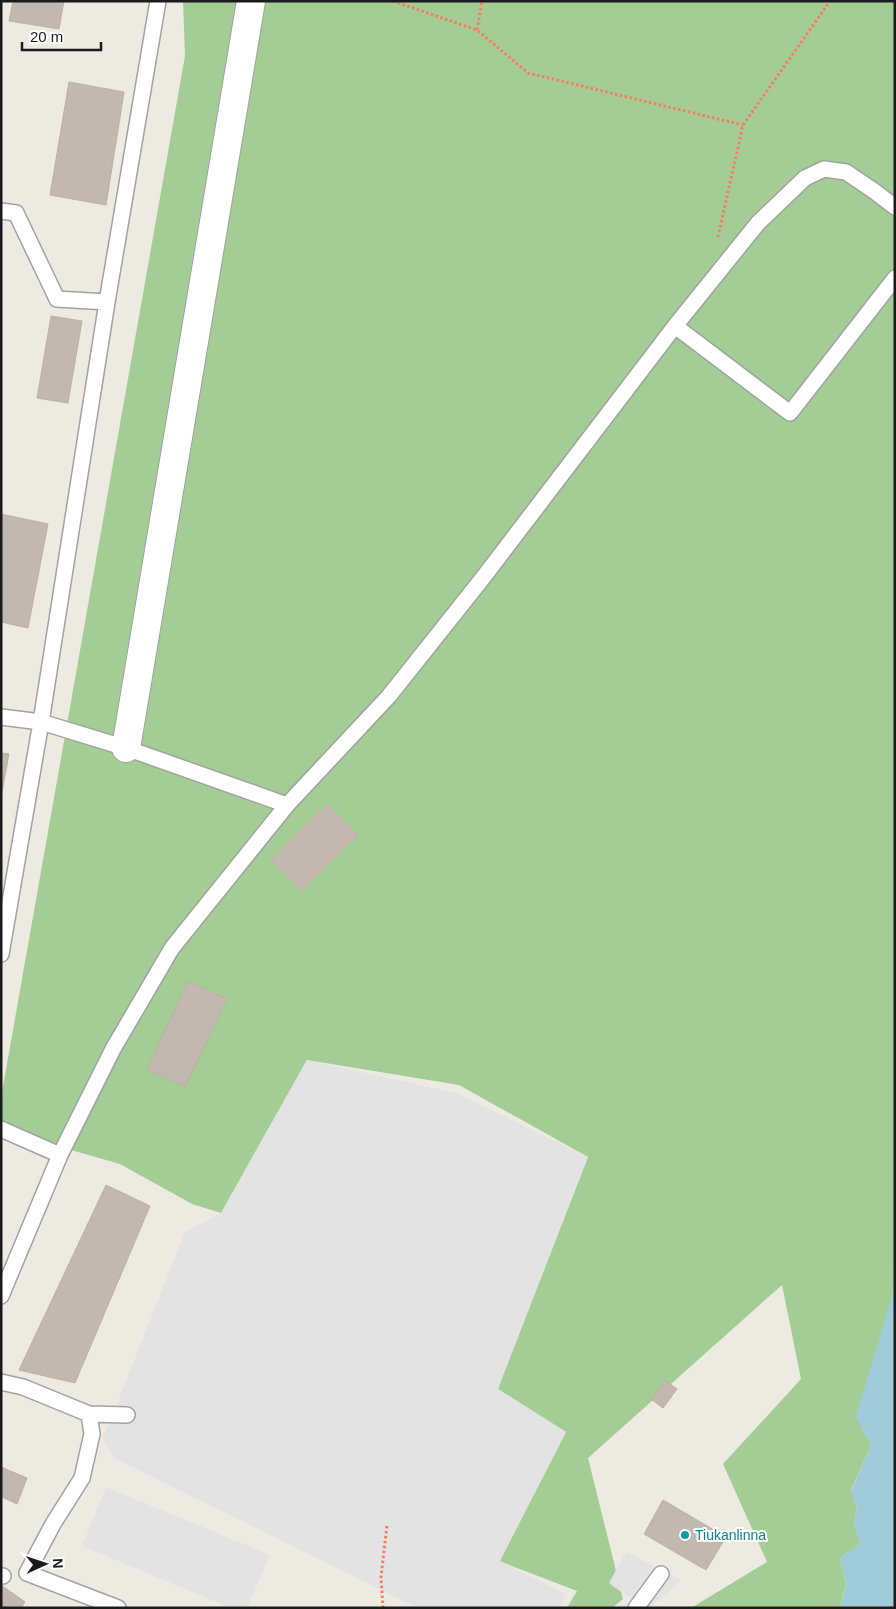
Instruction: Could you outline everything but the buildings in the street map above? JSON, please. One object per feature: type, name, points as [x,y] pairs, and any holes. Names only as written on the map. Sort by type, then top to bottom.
[{"type":"street","points":[[126,748],[251,1]]},
{"type":"lane","points":[[1,954],[2,933],[41,722],[106,302],[158,1]]},
{"type":"lane","points":[[1,1296],[60,1155],[113,1048],[172,948],[287,805],[389,696],[482,579],[675,326],[758,223],[805,178],[824,169],[846,172],[895,207]]},
{"type":"lane","points":[[1,211],[16,213],[57,299],[106,302]]},
{"type":"lane","points":[[675,326],[790,413],[895,278]]},
{"type":"lane","points":[[1,717],[41,722],[126,748],[287,805]]},
{"type":"lane","points":[[1,1129],[60,1155]]},
{"type":"lane","points":[[1,1382],[23,1387],[89,1414],[127,1415]]},
{"type":"lane","points":[[89,1414],[92,1434],[82,1478],[27,1573],[118,1608]]},
{"type":"lane","points":[[636,1608],[661,1574]]},
{"type":"path","points":[[393,1],[477,30],[528,73],[743,125]]},
{"type":"path","points":[[477,30],[482,1]]},
{"type":"path","points":[[718,239],[743,125],[830,1]]},
{"type":"path","points":[[383,1608],[381,1578],[386,1525]]},
{"type":"green space","points":[[183,1],[895,1],[895,1267],[893,1271],[893,1293],[862,1430],[872,1444],[851,1490],[857,1508],[854,1523],[861,1544],[840,1558],[846,1584],[841,1604],[844,1608],[691,1608],[767,1562],[723,1464],[801,1379],[782,1285],[588,1458],[623,1599],[612,1608],[567,1608],[577,1591],[499,1561],[566,1432],[497,1389],[588,1157],[459,1085],[307,1060],[221,1213],[192,1204],[120,1164],[1,1130],[1,1098],[185,56]]},
{"type":"shaded area","points":[[307,1060],[456,1093],[588,1157],[498,1389],[566,1432],[500,1561],[566,1594],[559,1608],[418,1608],[114,1458],[103,1439],[185,1232],[221,1213]]},
{"type":"shaded area","points":[[106,1487],[270,1555],[247,1608],[231,1608],[82,1546]]},
{"type":"shaded area","points":[[626,1552],[681,1580],[650,1608],[643,1608],[609,1583]]},
{"type":"water","points":[[895,1267],[895,1608],[844,1608],[841,1605],[846,1584],[840,1558],[860,1544],[854,1523],[857,1508],[851,1491],[872,1444],[862,1430],[856,1416],[893,1293],[893,1271]]},
{"type":"place","name":"Tiukanlinna","points":[[685,1535]]}]
